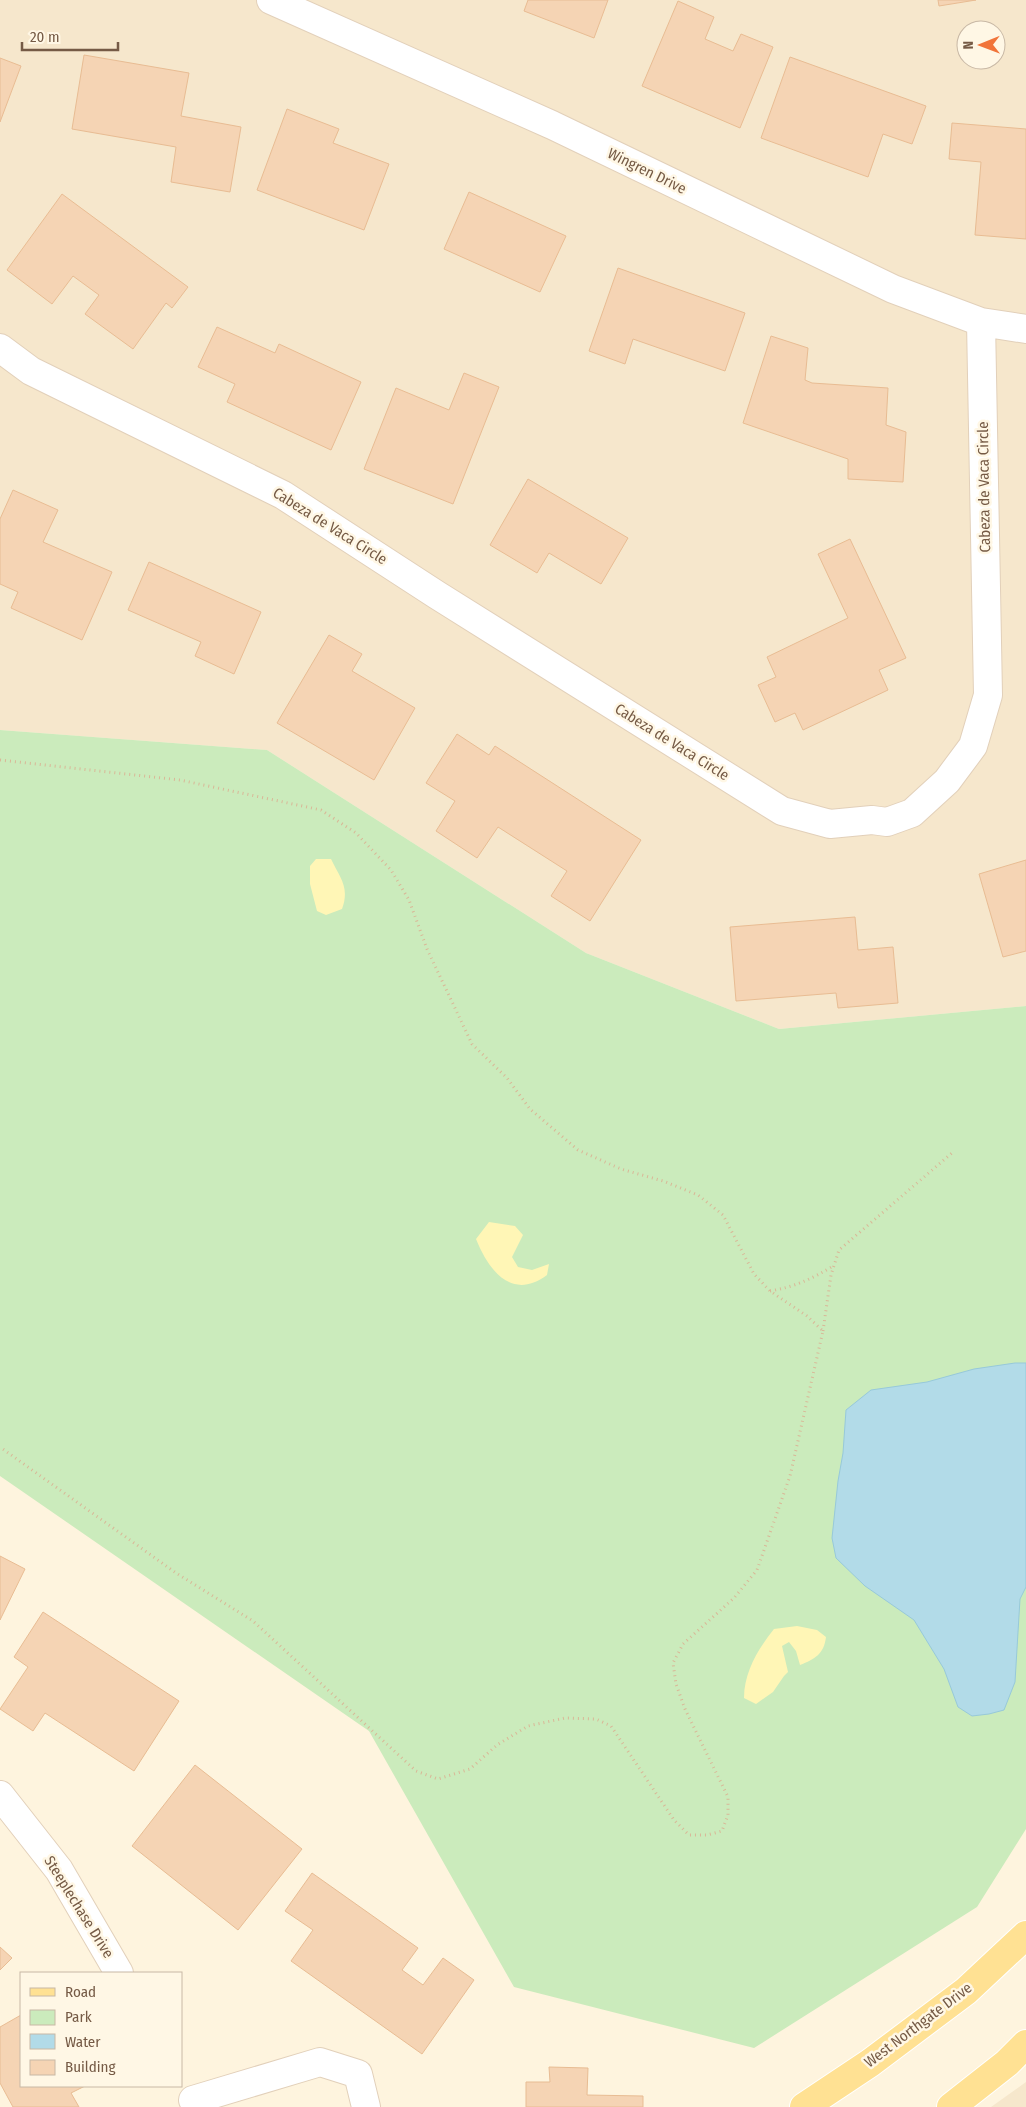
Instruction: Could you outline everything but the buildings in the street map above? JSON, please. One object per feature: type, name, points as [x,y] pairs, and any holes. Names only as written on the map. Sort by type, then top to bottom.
[{"type":"main road","name":"West Northgate Drive","points":[[804,2107],[870,2062],[966,1991],[1026,1936]]},
{"type":"main road","points":[[951,2107],[1007,2063],[1026,2044]]},
{"type":"street","name":"Wingren Drive","points":[[271,0],[552,125],[893,289],[981,322],[1026,329]]},
{"type":"street","name":"Cabeza de Vaca Circle","points":[[0,348],[31,371],[283,495],[437,595],[782,811],[830,824],[872,820],[887,822],[912,812],[947,781],[973,746],[988,695],[981,322]]},
{"type":"street","name":"Steeplechase Drive","points":[[0,1795],[58,1870],[118,1972]]},
{"type":"street","points":[[190,2096],[320,2062],[358,2074],[366,2107]]},
{"type":"path","points":[[0,760],[180,780],[321,810],[356,833],[391,870],[409,900],[427,950],[472,1044],[507,1078],[530,1109],[578,1150],[621,1169],[663,1181],[698,1195],[724,1215],[754,1274],[770,1291],[808,1316],[823,1331]]},
{"type":"path","points":[[0,1447],[176,1573],[253,1622],[416,1771],[438,1780],[470,1769],[497,1745],[528,1726],[565,1718],[596,1719],[612,1726],[674,1820],[689,1835],[707,1835],[722,1831],[728,1815],[728,1797],[685,1709],[676,1684],[674,1662],[683,1644],[734,1598],[757,1570],[790,1476],[823,1331],[834,1266],[839,1250],[952,1153]]},
{"type":"path","points":[[770,1291],[793,1287],[806,1282],[834,1266]]},
{"type":"shaded area","points":[[0,0],[1026,0],[1026,1006],[779,1029],[586,953],[267,750],[0,730]]},
{"type":"shaded area","points":[[1026,2082],[1026,2107],[991,2107]]},
{"type":"green space","points":[[0,730],[267,750],[586,953],[779,1029],[1026,1006],[1026,1829],[977,1907],[754,2048],[514,1987],[369,1731],[0,1476]]},
{"type":"sand","points":[[316,859],[331,859],[343,883],[345,895],[342,909],[326,915],[317,911],[310,884],[310,866]]},
{"type":"sand","points":[[489,1222],[515,1226],[523,1235],[512,1257],[518,1267],[532,1270],[549,1264],[547,1275],[523,1285],[503,1279],[488,1262],[476,1239]]},
{"type":"sand","points":[[797,1626],[817,1630],[826,1637],[821,1652],[800,1665],[796,1651],[789,1642],[782,1646],[788,1672],[773,1692],[756,1704],[744,1698],[749,1670],[757,1653],[768,1637],[774,1629]]},
{"type":"water","points":[[1026,1363],[1026,1587],[1020,1599],[1015,1682],[1004,1710],[972,1716],[958,1707],[944,1669],[914,1620],[865,1586],[836,1558],[832,1538],[843,1453],[846,1410],[871,1390],[927,1382],[974,1369]]}]
